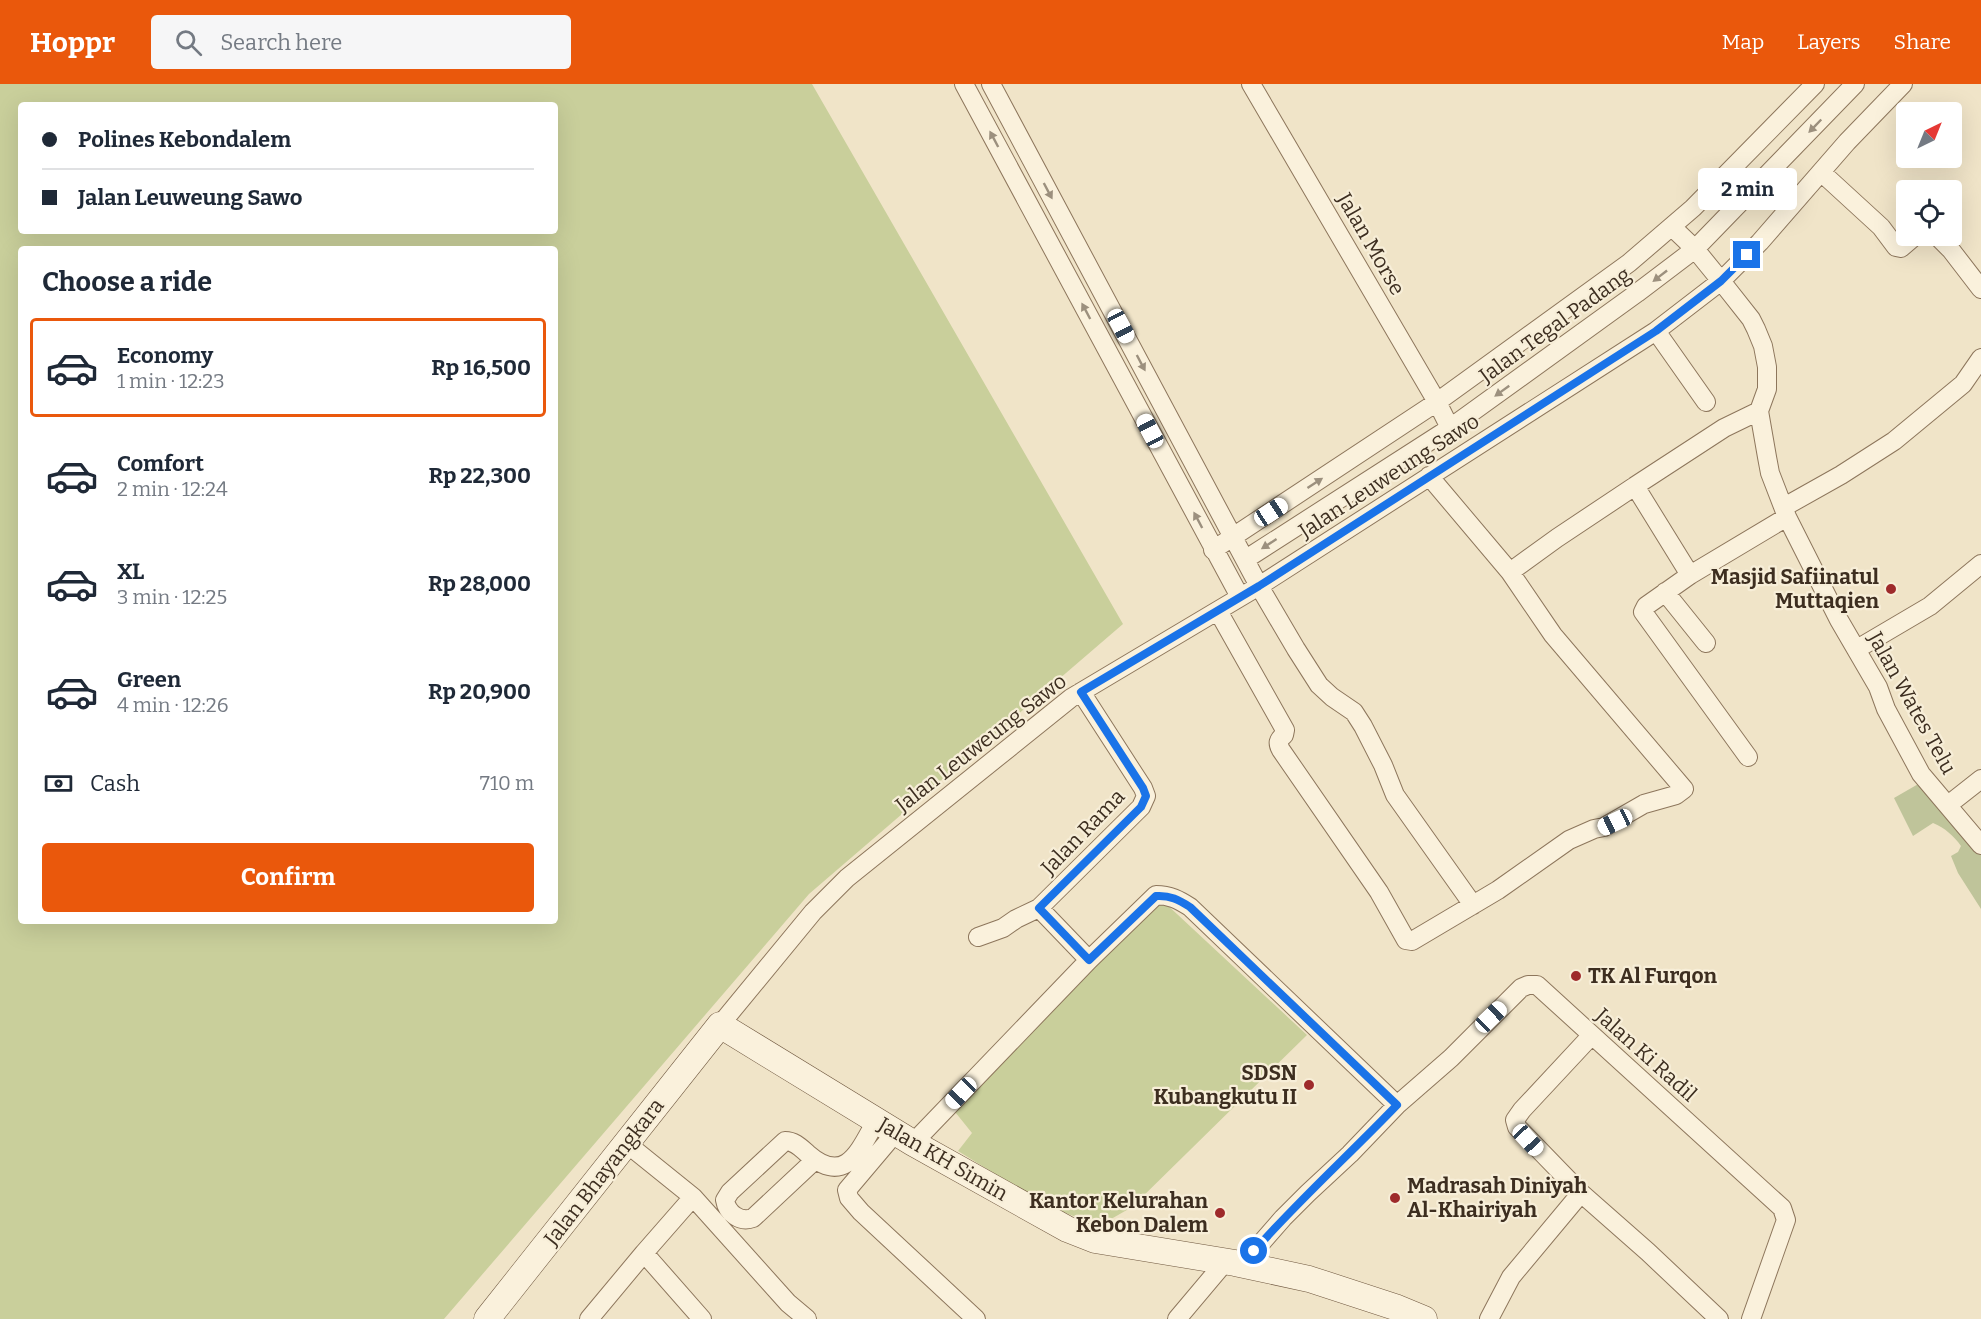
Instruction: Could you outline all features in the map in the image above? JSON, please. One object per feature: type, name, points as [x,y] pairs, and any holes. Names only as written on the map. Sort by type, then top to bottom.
[{"type":"street","points":[[964,84],[1240,597]]},
{"type":"street","points":[[991,84],[1259,586],[1319,685],[1354,712],[1383,765],[1395,795],[1473,905]]},
{"type":"street","name":"Jalan Morse","points":[[1251,84],[1450,428]]},
{"type":"street","name":"Jalan Tegal Padang","points":[[1214,550],[1437,402],[1629,263],[1693,208],[1815,84]]},
{"type":"street","name":"Jalan Tegal Padang","points":[[1246,559],[1450,428],[1638,293],[1695,249],[1855,84]]},
{"type":"street","name":"Jalan Leuweung Sawo","points":[[720,1025],[813,912],[847,878],[1071,698],[1259,586],[1656,331],[1721,281],[1760,242],[1903,84]]},
{"type":"street","points":[[1821,172],[1881,227],[1896,247],[1904,246]]},
{"type":"street","name":"Jalan Wates Telu","points":[[1672,227],[1695,249],[1751,319],[1763,346],[1767,368],[1767,389],[1759,411],[1770,473],[1786,512],[1839,620],[1857,649],[1921,774],[1981,845]]},
{"type":"street","points":[[1947,246],[1981,289]]},
{"type":"street","points":[[1066,274],[1088,263]]},
{"type":"street","points":[[1656,331],[1706,402]]},
{"type":"street","points":[[1749,757],[1643,612],[1646,606],[1841,474],[1894,441],[1963,384],[1981,358]]},
{"type":"street","points":[[1510,572],[1557,538],[1724,428],[1759,411]]},
{"type":"street","points":[[1218,611],[1285,730],[1278,742],[1281,750],[1378,892],[1406,940],[1412,941],[1498,890],[1569,840],[1604,827],[1644,804],[1676,795],[1684,789],[1553,635],[1510,572],[1429,476]]},
{"type":"street","points":[[1635,486],[1690,575]]},
{"type":"street","points":[[1857,649],[1930,606],[1981,564]]},
{"type":"street","points":[[1665,592],[1706,643]]},
{"type":"street","name":"Jalan Rama","points":[[1039,908],[1141,807],[1146,796],[1081,692]]},
{"type":"street","points":[[1948,805],[1981,779]]},
{"type":"street","points":[[976,1319],[861,1212],[849,1198],[847,1190],[895,1132],[1089,960],[1156,896],[1166,895],[1190,907],[1397,1105]]},
{"type":"street","points":[[978,937],[1003,928],[1039,908],[1089,960]]},
{"type":"street","name":"Jalan Ki Radil","points":[[1177,1319],[1233,1263],[1350,1154],[1397,1105],[1451,1058],[1521,988],[1528,985],[1537,986],[1545,991],[1782,1208],[1786,1221],[1751,1319]]},
{"type":"street","name":"Jalan KH Simin","points":[[720,1025],[895,1132],[1067,1229],[1095,1240],[1233,1263],[1309,1279],[1395,1306],[1424,1319]]},
{"type":"street","name":"Jalan Bhayangkara","points":[[487,1319],[720,1025]]},
{"type":"street","points":[[1592,1036],[1522,1110],[1515,1120],[1516,1128],[1581,1193],[1719,1319]]},
{"type":"street","points":[[815,1160],[753,1218],[743,1221],[726,1206],[725,1200],[730,1192],[785,1141],[792,1142],[815,1160],[833,1166],[846,1165],[895,1132]]},
{"type":"street","points":[[626,1143],[693,1197],[788,1302],[807,1319]]},
{"type":"street","points":[[1489,1319],[1511,1277],[1581,1193]]},
{"type":"street","points":[[599,1315],[644,1253],[693,1197]]},
{"type":"street","points":[[644,1253],[702,1319]]},
{"type":"green space","points":[[0,84],[812,84],[1123,624],[809,894],[444,1319],[0,1319]]},
{"type":"green space","points":[[1920,783],[1981,852],[1981,909],[1958,873],[1951,856],[1958,852],[1961,846],[1958,842],[1933,823],[1913,836],[1894,798]]},
{"type":"green space","points":[[1163,901],[1307,1035],[1132,1207],[1099,1226],[1045,1205],[958,1151],[972,1133],[947,1102]]},
{"type":"place","name":"Masjid Safiinatul Muttaqien","points":[[1891,589]]},
{"type":"place","name":"TK Al Furqon","points":[[1576,976]]},
{"type":"place","name":"SDSN Kubangkutu II","points":[[1309,1085]]},
{"type":"place","name":"Madrasah Diniyah Al-Khairiyah","points":[[1395,1198]]},
{"type":"place","name":"Kantor Kelurahan Kebon Dalem","points":[[1220,1213]]},
{"type":"route","points":[[1254,1251],[1283,1218],[1397,1105],[1190,907],[1179,900],[1166,895],[1156,896],[1089,960],[1039,908],[1141,807],[1146,796],[1081,692],[1259,586],[1656,331],[1721,281],[1747,255]]}]
